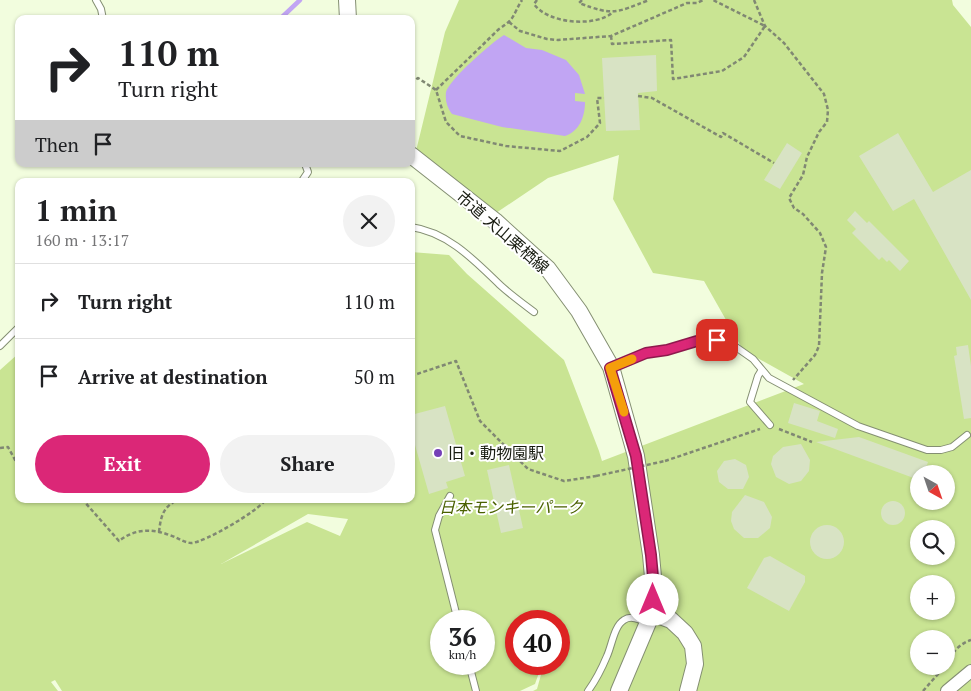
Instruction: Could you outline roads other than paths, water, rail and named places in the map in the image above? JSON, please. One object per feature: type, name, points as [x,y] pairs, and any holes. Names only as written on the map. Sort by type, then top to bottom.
[{"type":"street","points":[[347,0],[348,15]]},
{"type":"street","name":"市道 犬山栗栖線","points":[[415,158],[495,221],[548,269],[579,311],[610,368],[636,456],[654,588],[650,618],[619,691]]},
{"type":"street","points":[[650,618],[671,620],[686,634],[693,646],[695,664],[688,691]]},
{"type":"street","points":[[947,691],[971,671]]},
{"type":"lane","points":[[96,0],[102,15]]},
{"type":"lane","points":[[304,178],[308,172],[306,167]]},
{"type":"lane","points":[[415,227],[425,228],[445,239],[477,262],[515,298],[534,312]]},
{"type":"lane","points":[[0,346],[15,331]]},
{"type":"lane","points":[[610,368],[646,353],[667,350],[697,341],[717,340],[733,345],[752,358],[761,371],[769,378],[858,426],[927,450],[952,448],[967,435]]},
{"type":"lane","points":[[761,371],[750,402],[770,425]]},
{"type":"lane","points":[[450,496],[439,516],[435,530],[455,610]]},
{"type":"lane","points":[[588,691],[604,663],[619,624],[626,618],[650,618]]},
{"type":"lane","points":[[472,675],[476,691]]},
{"type":"waterway","points":[[284,15],[300,0]]},
{"type":"place","name":"旧・動物園駅","points":[[438,453]]},
{"type":"park label","name":"日本モンキーパーク","points":[[511,507]]}]
